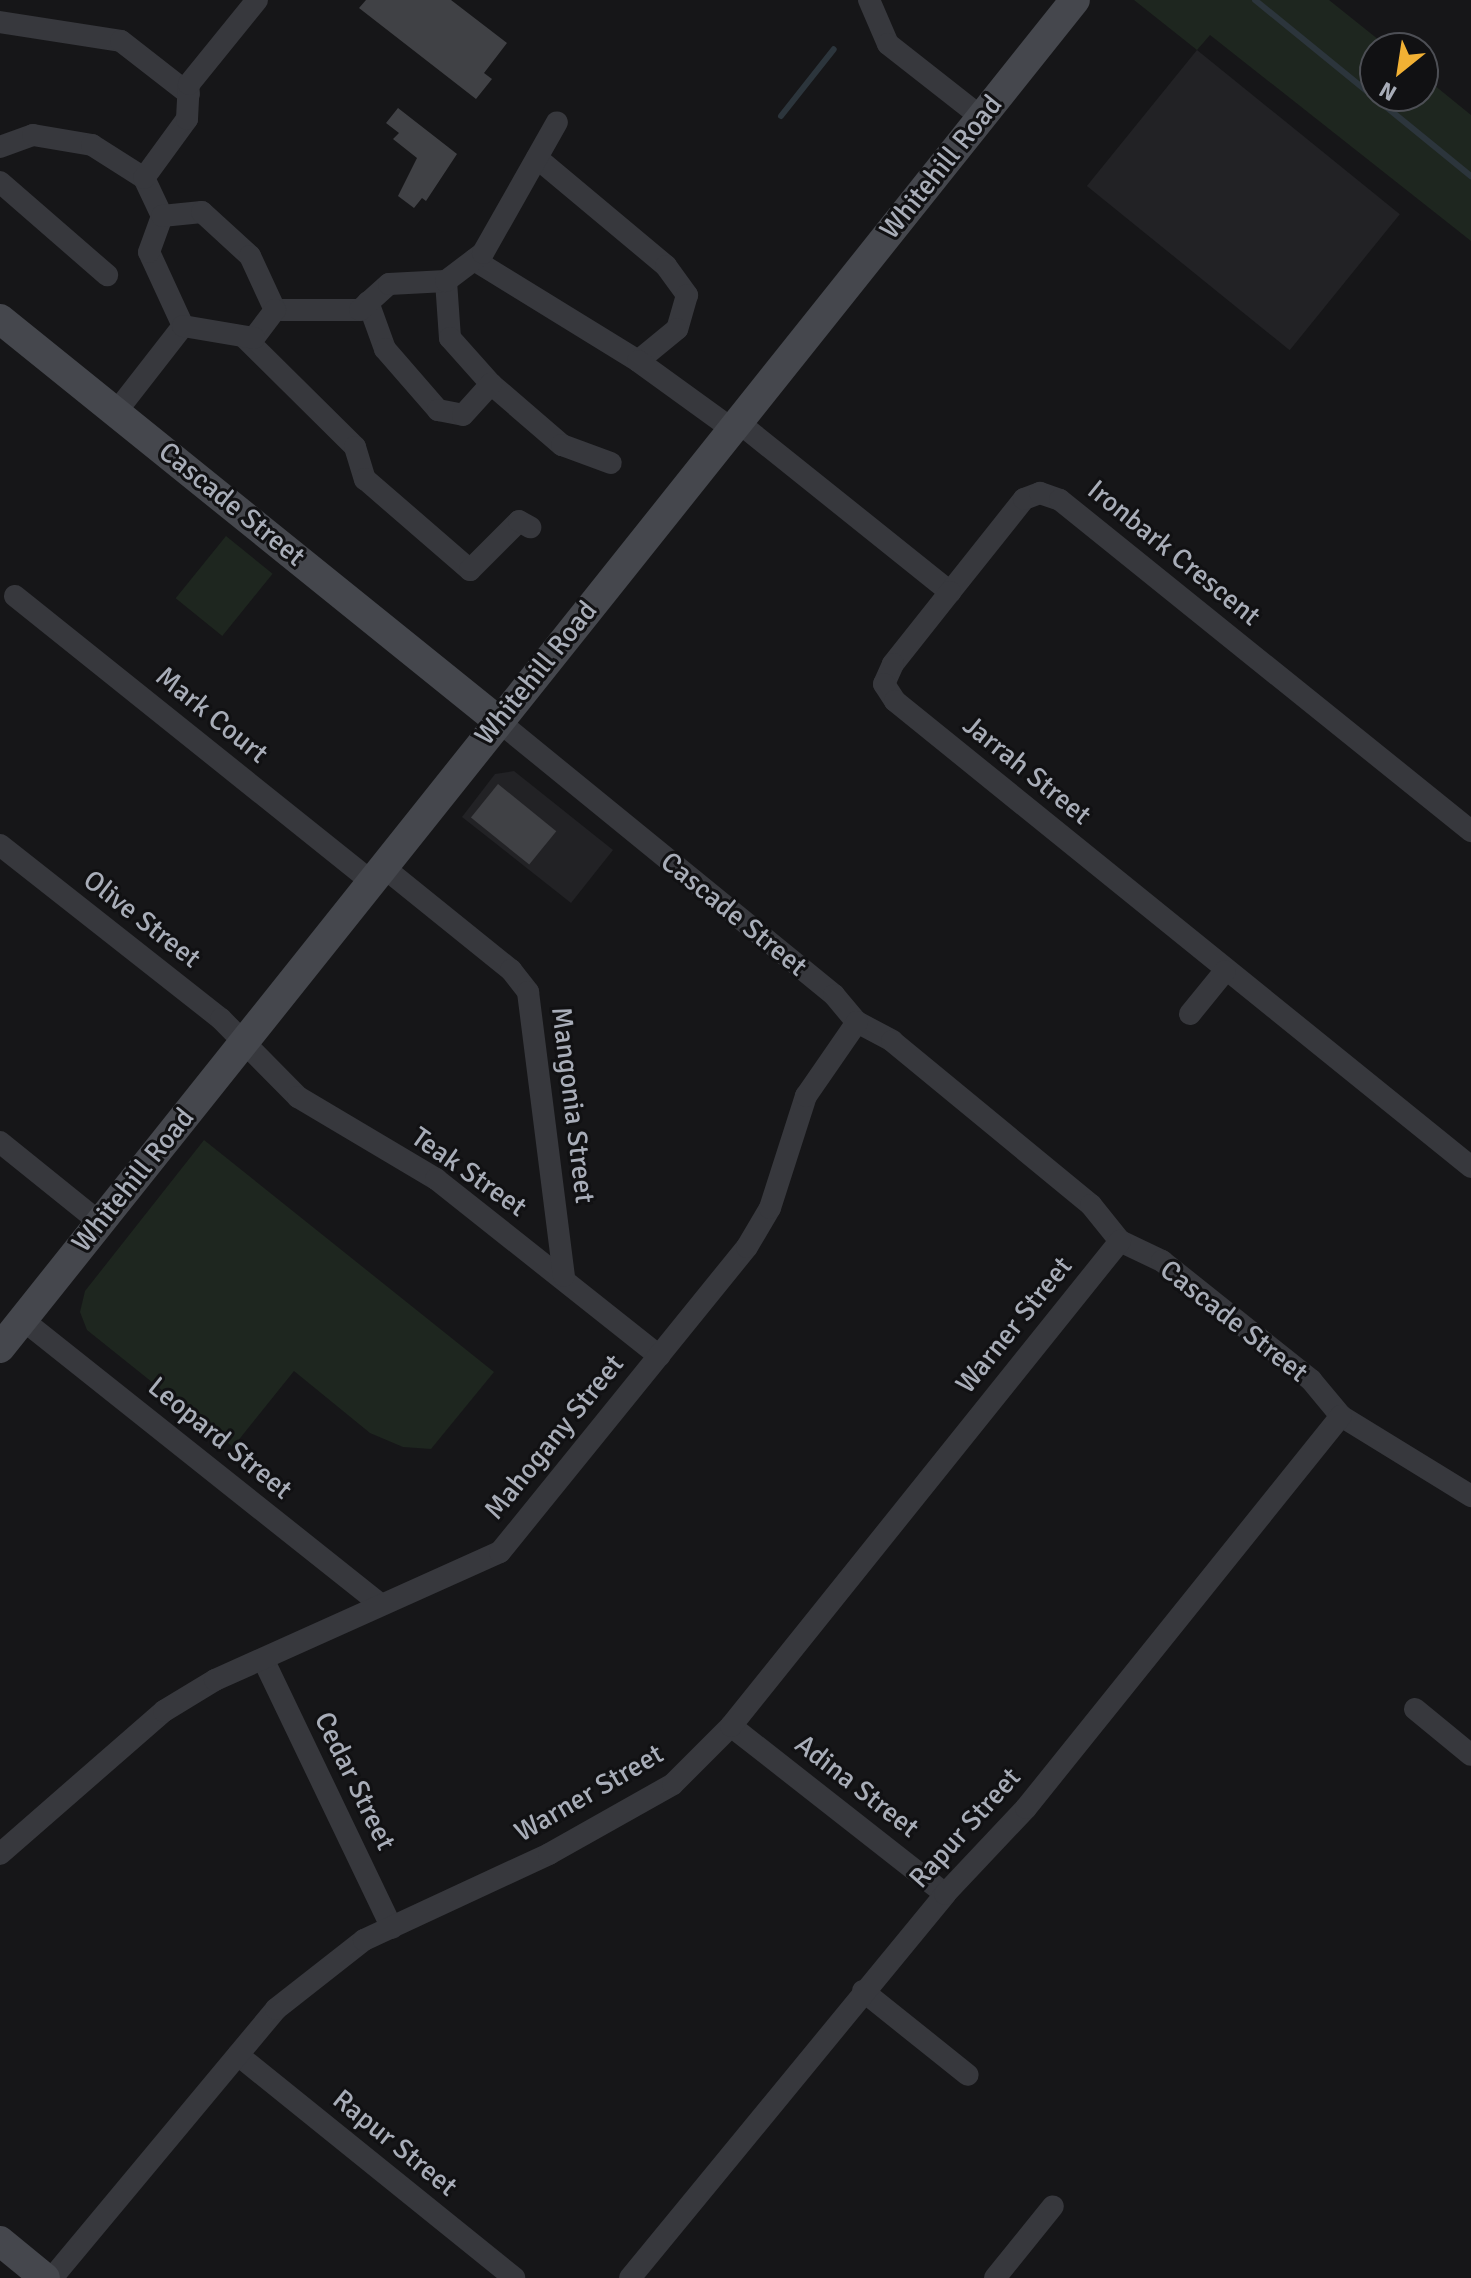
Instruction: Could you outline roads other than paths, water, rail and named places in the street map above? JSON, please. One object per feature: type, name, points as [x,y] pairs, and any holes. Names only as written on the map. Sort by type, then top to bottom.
[{"type":"street","points":[[869,0],[888,44],[981,117]]},
{"type":"street","name":"Whitehill Road","points":[[0,1348],[497,720],[1075,0]]},
{"type":"street","points":[[144,178],[187,119],[189,84],[250,2]]},
{"type":"street","points":[[0,22],[121,41],[189,94]]},
{"type":"street","points":[[275,310],[360,310],[389,284],[446,281],[474,260],[557,122]]},
{"type":"street","points":[[0,147],[33,135],[92,145],[144,178],[162,216],[149,252],[183,326]]},
{"type":"street","points":[[537,158],[666,266],[687,295],[677,329],[638,361]]},
{"type":"street","points":[[0,182],[107,275]]},
{"type":"street","points":[[162,216],[202,212],[250,256],[275,310]]},
{"type":"street","points":[[474,260],[638,361],[735,426],[950,592]]},
{"type":"street","points":[[446,281],[450,338],[491,384],[562,445],[611,463]]},
{"type":"street","points":[[368,302],[385,349],[438,410],[463,415],[491,384]]},
{"type":"street","points":[[183,326],[254,338],[275,310]]},
{"type":"street","name":"Cascade Street","points":[[0,319],[834,995],[857,1022],[892,1041],[1091,1205],[1120,1241],[1162,1261],[1311,1380],[1341,1416],[1471,1496]]},
{"type":"street","points":[[116,412],[183,326]]},
{"type":"street","points":[[244,337],[355,447],[365,479],[470,570],[519,521],[530,527]]},
{"type":"street","name":"Ironbark Crescent","points":[[950,592],[1024,499],[1040,493],[1060,500],[1471,831]]},
{"type":"street","name":"Jarrah Street","points":[[950,592],[893,664],[884,684],[895,701],[1225,971],[1471,1166]]},
{"type":"street","name":"Mark Court","points":[[15,596],[377,873]]},
{"type":"street","name":"Olive Street","points":[[0,845],[243,1043]]},
{"type":"street","name":"Mangonia Street","points":[[377,873],[511,970],[528,992],[564,1276]]},
{"type":"street","points":[[1190,1014],[1225,971]]},
{"type":"street","name":"Mahogany Street","points":[[0,1854],[164,1711],[379,1603],[500,1552],[747,1247],[770,1208],[806,1096],[857,1022]]},
{"type":"street","name":"Teak Street","points":[[243,1043],[298,1097],[436,1179],[564,1276],[659,1356]]},
{"type":"street","points":[[0,1142],[99,1222]]},
{"type":"street","name":"Warner Street","points":[[52,2278],[276,2009],[364,1940],[549,1854],[673,1784],[731,1726],[1120,1241]]},
{"type":"street","name":"Leopard Street","points":[[23,1320],[379,1603]]},
{"type":"street","name":"Rapur Street","points":[[630,2278],[863,1991],[945,1894],[1026,1808],[1341,1416]]},
{"type":"street","name":"Cedar Street","points":[[264,1661],[392,1928]]},
{"type":"street","points":[[1415,1709],[1471,1755]]},
{"type":"street","name":"Adina Street","points":[[731,1726],[945,1894]]},
{"type":"street","points":[[863,1991],[968,2075]]},
{"type":"street","name":"Rapur Street","points":[[238,2055],[514,2278]]},
{"type":"street","points":[[995,2278],[1053,2206]]},
{"type":"street","points":[[0,2241],[45,2278]]},
{"type":"waterway","points":[[1255,0],[1471,176]]},
{"type":"waterway","points":[[781,116],[834,49]]}]
